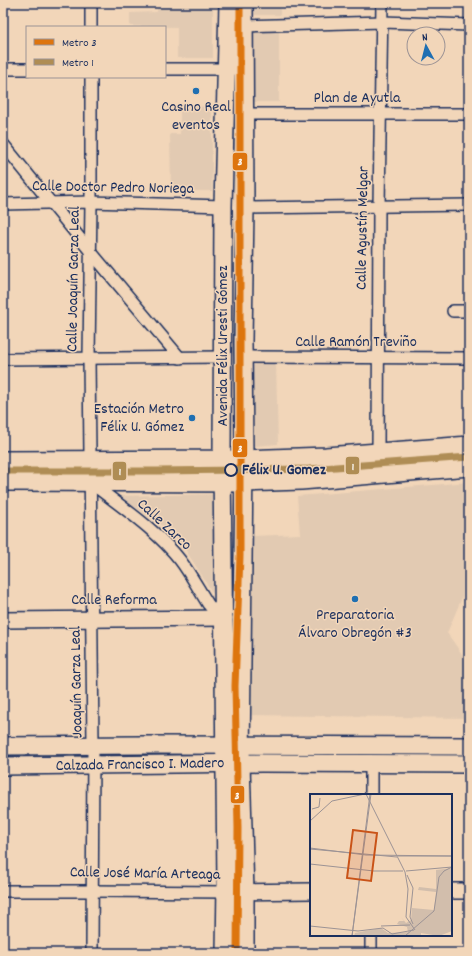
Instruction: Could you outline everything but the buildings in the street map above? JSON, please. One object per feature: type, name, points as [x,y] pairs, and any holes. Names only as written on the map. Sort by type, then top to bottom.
[{"type":"main road","name":"Avenida Félix Uresti Gómez","points":[[228,3],[223,206],[222,483],[225,617],[233,745]]},
{"type":"main road","name":"Avenida Félix Uresti Gómez","points":[[225,953],[226,892],[233,764],[244,459],[242,357],[245,208],[244,3]]},
{"type":"main road","points":[[3,460],[222,460],[378,453],[469,445]]},
{"type":"main road","points":[[3,482],[243,483],[301,481],[469,467]]},
{"type":"main road","name":"Calzada Francisco I. Madero","points":[[3,746],[469,746]]},
{"type":"main road","name":"Avenida Félix Uresti Gómez","points":[[233,764],[245,892],[245,948]]},
{"type":"main road","name":"Calzada Francisco I. Madero","points":[[3,766],[469,764]]},
{"type":"street","points":[[90,3],[90,26]]},
{"type":"street","name":"Calle Agustín Melgar","points":[[378,453],[382,3]]},
{"type":"street","points":[[244,26],[382,22],[469,25]]},
{"type":"street","points":[[3,69],[26,69]]},
{"type":"street","points":[[166,69],[245,69]]},
{"type":"street","name":"Calle Joaquín Garza Leal","points":[[90,482],[89,358],[92,202],[91,78]]},
{"type":"street","name":"Plan de Ayutla","points":[[245,114],[469,114]]},
{"type":"street","points":[[3,144],[180,358]]},
{"type":"street","name":"Calle Doctor Pedro Noriega","points":[[3,204],[92,202],[223,206]]},
{"type":"street","points":[[245,208],[469,204]]},
{"type":"street","points":[[453,311],[469,311]]},
{"type":"street","points":[[3,359],[223,357]]},
{"type":"street","name":"Calle Ramón Treviño","points":[[242,357],[378,359],[469,358]]},
{"type":"street","name":"Calle Zarco","points":[[90,482],[143,524],[166,545],[180,560],[208,604],[213,610],[225,617]]},
{"type":"street","name":"Joaquín Garza Leal","points":[[90,482],[93,745],[92,953]]},
{"type":"street","name":"Calle Reforma","points":[[3,620],[225,617]]},
{"type":"street","points":[[371,764],[371,794]]},
{"type":"street","name":"Calle José María Arteaga","points":[[3,891],[310,891]]},
{"type":"street","points":[[452,891],[469,891]]},
{"type":"street","points":[[371,936],[371,953]]},
{"type":"shaded area","points":[[158,3],[213,3],[213,58],[177,58],[177,27],[130,26],[130,13],[157,12]]},
{"type":"shaded area","points":[[253,3],[280,3],[280,15],[253,15]]},
{"type":"shaded area","points":[[252,29],[279,29],[279,102],[252,102]]},
{"type":"shaded area","points":[[180,106],[212,107],[212,191],[171,191],[170,134],[180,134]]},
{"type":"shaded area","points":[[252,362],[276,362],[278,444],[254,446]]},
{"type":"shaded area","name":"Preparatoria Álvaro Obregón #3","points":[[469,482],[469,581],[447,633],[469,664],[469,718],[245,715],[248,617],[253,536],[300,534],[297,496]]},
{"type":"shaded area","points":[[218,494],[217,600],[185,549],[173,535],[151,517],[117,496]]},
{"type":"metro line","name":"3","points":[[237,953],[238,828],[235,686],[240,556],[240,3]]},
{"type":"metro line","name":"1","points":[[3,471],[309,469],[469,457]]},
{"type":"place","name":"Casino Real eventos","points":[[196,91]]},
{"type":"place","name":"Estación Metro Félix U. Gómez","points":[[192,418]]},
{"type":"place","name":"Félix U. Gomez","points":[[231,470]]},
{"type":"place","name":"Preparatoria Álvaro Obregón #3","points":[[355,599]]}]
